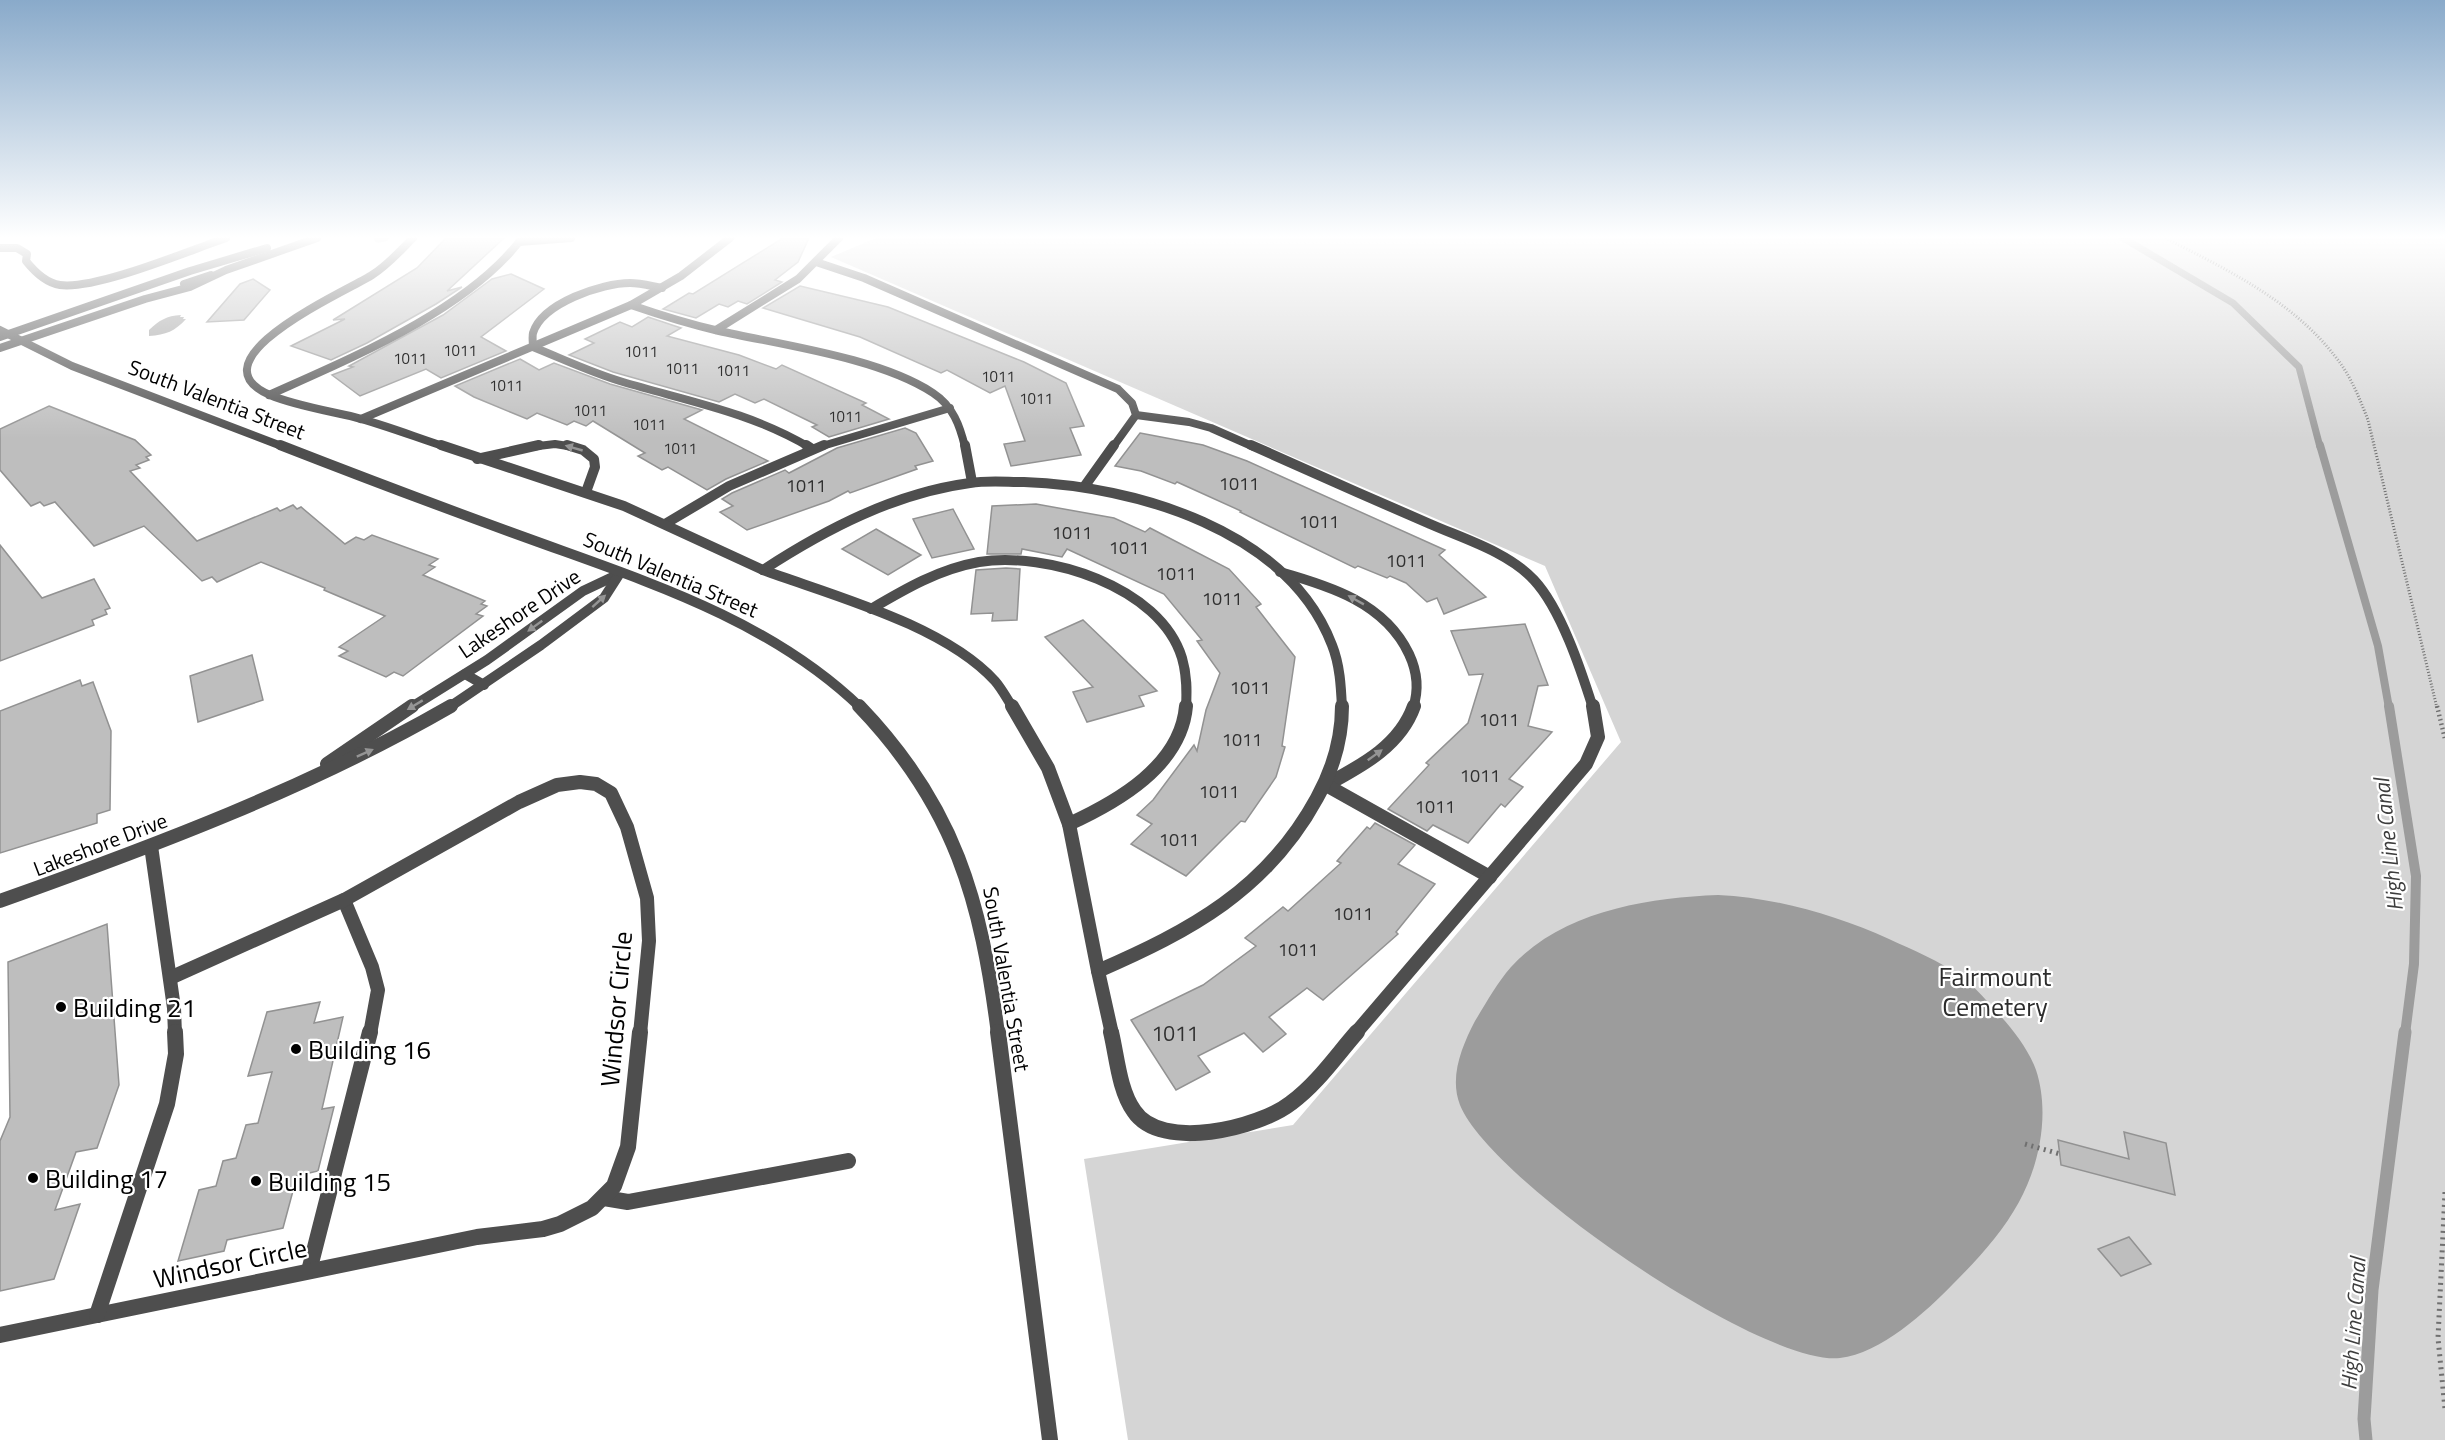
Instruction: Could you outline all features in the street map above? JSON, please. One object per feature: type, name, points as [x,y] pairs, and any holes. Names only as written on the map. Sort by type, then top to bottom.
[{"type":"street","points":[[3,334],[93,305]]},
{"type":"street","points":[[0,348],[127,305]]},
{"type":"street","points":[[317,305],[281,326],[257,344],[249,359],[248,376],[252,384],[269,395],[361,419],[477,459],[586,492],[665,524],[763,570],[917,627],[958,650],[995,681],[1023,722],[1048,768],[1069,824],[1126,1098],[1131,1108],[1150,1125],[1163,1132],[1179,1136],[1205,1133],[1266,1116],[1283,1109],[1303,1094],[1586,765],[1598,741],[1599,728],[1592,700],[1550,604],[1539,585],[1519,567],[1499,555],[1211,428],[1189,422],[1136,415]]},
{"type":"street","points":[[269,395],[373,347],[444,305]]},
{"type":"street","points":[[534,347],[531,337],[538,324],[560,305]]},
{"type":"street","points":[[361,419],[631,305]]},
{"type":"street","points":[[632,305],[716,330],[813,351],[867,366],[916,385],[950,408],[961,436],[972,482]]},
{"type":"street","points":[[716,330],[757,305]]},
{"type":"street","points":[[927,305],[1110,384],[1133,403],[1136,415],[1084,487]]},
{"type":"street","name":"South Valentia Street","points":[[3,334],[72,366],[620,573],[736,621],[773,641],[816,669],[849,698],[897,751],[928,794],[948,829],[974,899],[992,990],[1050,1440]]},
{"type":"street","points":[[534,347],[608,377],[749,415],[777,428],[812,449]]},
{"type":"street","points":[[665,524],[729,486],[812,449],[950,408]]},
{"type":"street","points":[[477,459],[546,445],[582,449],[594,459],[595,467],[586,492]]},
{"type":"street","points":[[763,570],[823,532],[876,508],[910,496],[972,482],[1084,487],[1148,501],[1193,517],[1240,543],[1280,572],[1317,616],[1330,641],[1340,675],[1342,709],[1340,728],[1326,785],[1295,836],[1276,859],[1235,898],[1180,933],[1098,971]]},
{"type":"street","points":[[871,609],[920,582],[952,569],[977,562],[1016,560],[1057,564],[1096,577],[1130,594],[1156,615],[1176,640],[1185,664],[1188,699],[1179,730],[1159,763],[1137,786],[1116,801],[1069,824]]},
{"type":"street","points":[[1280,572],[1329,587],[1368,607],[1401,639],[1411,656],[1416,672],[1416,703],[1398,735],[1377,754],[1326,785]]},
{"type":"street","name":"Lakeshore Drive","points":[[311,775],[383,724],[465,674],[583,591],[620,573]]},
{"type":"street","name":"Lakeshore Drive","points":[[0,901],[151,846],[387,743],[484,685],[604,598],[620,573]]},
{"type":"street","points":[[465,674],[484,685]]},
{"type":"street","name":"Windsor Circle","points":[[0,1335],[477,1237],[543,1229],[577,1216],[604,1198],[620,1174],[628,1147],[649,941],[647,898],[620,807],[611,793],[596,784],[580,782],[557,785],[540,792],[344,900],[170,978]]},
{"type":"street","points":[[1326,785],[1490,877]]},
{"type":"street","points":[[98,1315],[168,1104],[176,1054],[170,978],[151,846]]},
{"type":"street","points":[[309,1271],[373,1022],[378,990],[372,967],[344,900]]},
{"type":"street","points":[[604,1198],[628,1202],[848,1161]]},
{"type":"path","points":[[2283,305],[2299,316],[2338,360],[2356,389],[2368,420],[2445,739]]},
{"type":"path","points":[[2025,1144],[2060,1154]]},
{"type":"path","points":[[2445,1192],[2438,1338],[2445,1409]]},
{"type":"green space","name":"Fairmount Cemetery","points":[[942,305],[2445,305],[2445,1440],[1128,1440],[1084,1159],[1293,1125],[1621,742],[1545,566]]},
{"type":"shaded area","points":[[181,315],[180,317],[186,319],[178,327],[160,335],[149,336],[149,330],[160,321]]},
{"type":"shaded area","points":[[1718,895],[1784,904],[1827,915],[1889,939],[1944,965],[1970,984],[2001,1017],[2024,1046],[2036,1070],[2042,1103],[2041,1138],[2032,1171],[2019,1202],[1997,1235],[1980,1255],[1930,1306],[1902,1330],[1871,1349],[1855,1355],[1840,1358],[1802,1353],[1751,1332],[1693,1301],[1631,1263],[1572,1220],[1521,1177],[1482,1138],[1460,1105],[1456,1073],[1470,1031],[1501,980],[1511,967],[1532,948],[1580,920],[1607,911],[1635,904]]},
{"type":"building","points":[[222,305],[257,305],[244,320],[207,322]]},
{"type":"building","points":[[357,305],[434,305],[367,343],[331,360],[291,346],[345,319],[333,320]]},
{"type":"building","points":[[456,305],[523,305],[481,337],[506,351],[441,378],[426,369],[360,396],[332,375],[353,367],[349,366],[443,315]]},
{"type":"building","points":[[669,305],[717,305],[696,318],[663,309]]},
{"type":"building","points":[[768,305],[880,305],[1024,362],[1066,383],[1084,426],[1070,428],[1081,455],[1011,466],[1004,444],[1025,441],[1005,386],[990,393],[947,370],[941,373],[860,337],[763,308]]},
{"type":"building","points":[[648,317],[681,328],[667,336],[739,355],[776,369],[782,365],[866,403],[862,405],[889,419],[829,437],[812,427],[817,425],[764,399],[755,403],[735,394],[719,402],[613,372],[569,355],[594,343],[585,339],[620,322],[632,327]]},
{"type":"building","points":[[520,359],[539,370],[554,363],[610,384],[702,410],[684,419],[768,461],[707,490],[668,467],[662,470],[638,456],[645,453],[593,421],[586,426],[574,421],[567,425],[537,413],[527,419],[474,397],[455,386]]},
{"type":"building","points":[[49,406],[135,440],[151,455],[146,457],[149,460],[136,465],[140,468],[130,471],[197,541],[277,508],[280,511],[293,505],[297,509],[301,507],[345,544],[356,537],[364,540],[372,535],[438,559],[429,565],[435,567],[423,575],[485,601],[481,604],[487,606],[476,614],[483,616],[403,676],[394,672],[386,677],[339,656],[348,651],[339,647],[385,616],[324,590],[325,588],[261,562],[217,582],[212,577],[202,581],[144,526],[94,546],[55,502],[44,506],[40,502],[31,506],[0,470],[0,429]]},
{"type":"building","points":[[905,428],[916,433],[933,461],[915,466],[917,469],[850,493],[848,491],[829,501],[747,530],[720,512],[733,506],[722,499],[732,493],[785,470],[789,473],[837,448]]},
{"type":"building","points":[[1140,433],[1203,445],[1247,461],[1445,550],[1439,555],[1486,597],[1444,614],[1437,598],[1427,602],[1406,583],[1358,566],[1355,568],[1177,482],[1175,484],[1141,471],[1115,466]]},
{"type":"building","points":[[1036,504],[1114,518],[1145,532],[1150,528],[1229,569],[1261,604],[1256,607],[1295,657],[1282,746],[1285,747],[1276,777],[1245,822],[1241,821],[1186,876],[1131,844],[1152,824],[1137,815],[1153,800],[1194,745],[1197,751],[1206,710],[1220,673],[1197,641],[1202,640],[1164,594],[1067,549],[1062,557],[1022,549],[1021,554],[987,554],[992,506]]},
{"type":"building","points":[[953,509],[974,549],[932,558],[913,519]]},
{"type":"building","points":[[876,529],[921,555],[888,575],[842,549]]},
{"type":"building","points":[[0,545],[42,598],[94,579],[110,608],[105,610],[107,614],[92,620],[94,625],[0,661]]},
{"type":"building","points":[[1020,569],[1017,620],[992,621],[993,613],[971,614],[976,570]]},
{"type":"building","points":[[1083,620],[1157,691],[1139,696],[1144,706],[1087,722],[1073,692],[1093,687],[1045,637]]},
{"type":"building","points":[[1525,624],[1548,685],[1538,686],[1528,726],[1552,732],[1509,779],[1523,787],[1505,807],[1501,804],[1468,843],[1433,825],[1427,831],[1388,809],[1429,765],[1426,763],[1468,723],[1483,674],[1469,675],[1451,631]]},
{"type":"building","points":[[252,655],[263,700],[198,722],[190,676]]},
{"type":"building","points":[[80,680],[82,686],[93,682],[111,731],[110,810],[97,814],[97,823],[0,853],[0,711]]},
{"type":"building","points":[[1375,823],[1415,845],[1398,864],[1435,884],[1396,932],[1398,934],[1323,1000],[1307,988],[1269,1017],[1286,1034],[1263,1052],[1244,1033],[1198,1056],[1210,1072],[1176,1090],[1131,1020],[1203,985],[1256,946],[1245,938],[1283,907],[1288,911],[1341,863],[1337,861],[1367,827],[1370,829]]},
{"type":"building","points":[[107,924],[119,1085],[97,1148],[76,1152],[55,1210],[80,1204],[54,1279],[0,1291],[0,1141],[10,1117],[8,962]]},
{"type":"building","name":"Building 15","points":[[320,1002],[314,1023],[343,1017],[322,1109],[334,1107],[318,1171],[297,1176],[283,1228],[227,1240],[224,1251],[178,1261],[199,1190],[216,1186],[223,1161],[236,1158],[246,1125],[258,1123],[272,1072],[248,1076],[267,1012]]},
{"type":"building","points":[[2124,1132],[2166,1143],[2175,1195],[2061,1165],[2058,1140],[2129,1159]]},
{"type":"building","points":[[2129,1237],[2151,1264],[2121,1276],[2098,1249]]},
{"type":"waterway","name":"High Line Canal","points":[[2235,305],[2299,367],[2320,447]]},
{"type":"waterway","name":"High Line Canal","points":[[2320,445],[2378,646],[2389,708]]},
{"type":"waterway","name":"High Line Canal","points":[[2389,706],[2416,876],[2414,964],[2405,1034]]},
{"type":"waterway","name":"High Line Canal","points":[[2366,1440],[2364,1419],[2372,1290],[2405,1032]]},
{"type":"place","name":"Building 21","points":[[61,1007]]},
{"type":"place","name":"Building 16","points":[[296,1049]]},
{"type":"place","name":"Building 17","points":[[33,1178]]},
{"type":"place","name":"Building 15","points":[[256,1181]]}]
